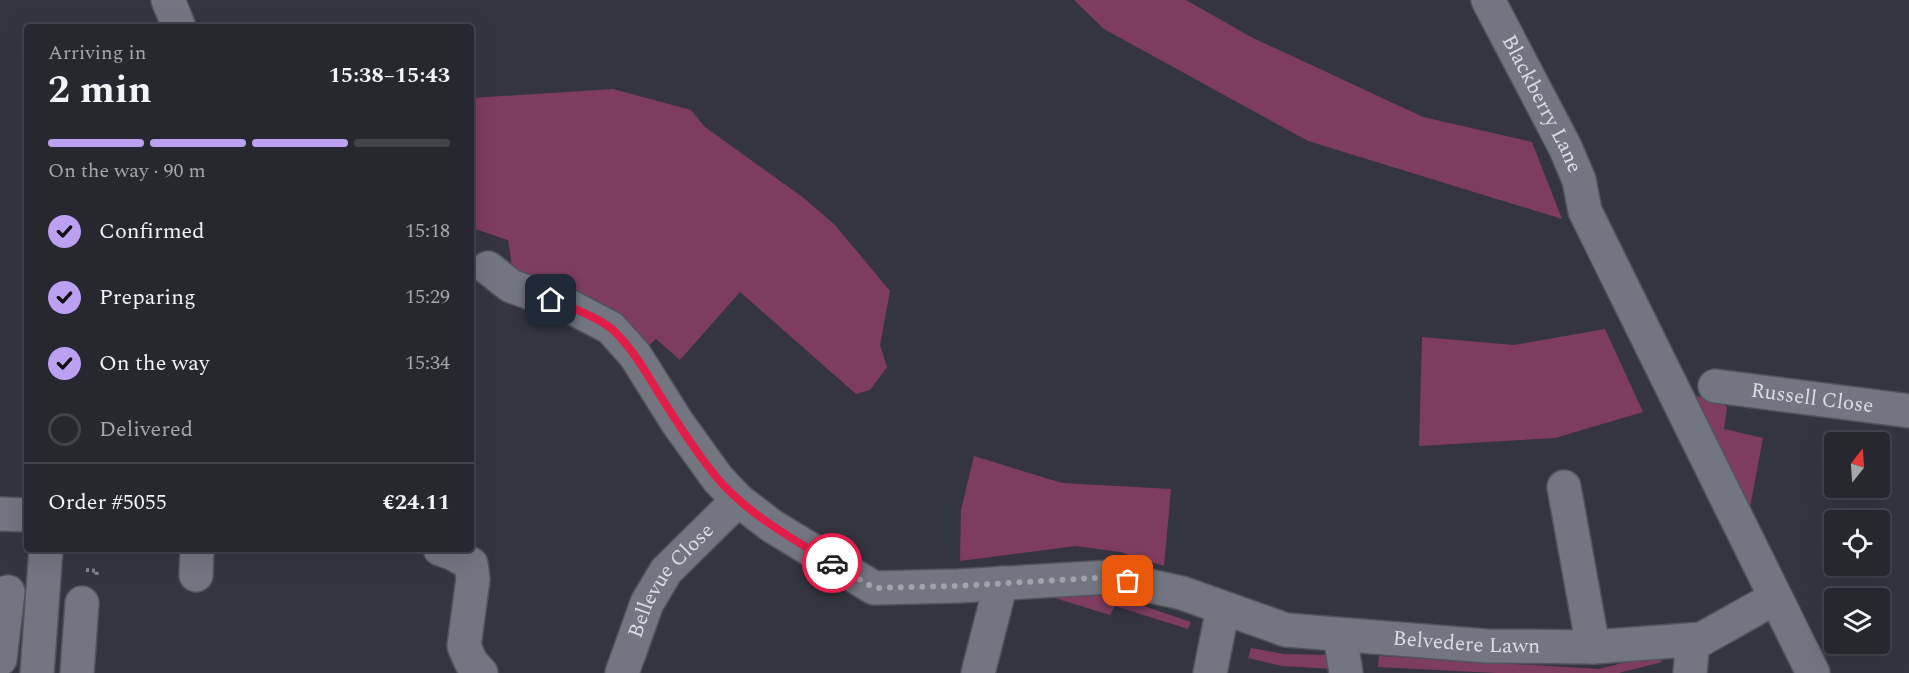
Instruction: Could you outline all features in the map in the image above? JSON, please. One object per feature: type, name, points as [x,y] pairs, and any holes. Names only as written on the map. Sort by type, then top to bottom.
[{"type":"street","points":[[168,0],[178,24]]},
{"type":"street","name":"Blackberry Lane","points":[[1488,0],[1569,158],[1579,180],[1585,212],[1813,673]]},
{"type":"street","points":[[488,268],[511,286],[571,307],[611,328],[635,355],[677,422],[718,479],[738,500]]},
{"type":"street","name":"Russell Close","points":[[1715,386],[1909,411]]},
{"type":"street","points":[[1564,487],[1593,646]]},
{"type":"street","name":"Belvedere Lawn","points":[[738,500],[772,526],[874,588],[1001,584],[1110,577],[1182,593],[1286,630],[1486,646],[1593,646],[1693,640],[1702,639],[1775,598]]},
{"type":"street","name":"Bellevue Close","points":[[622,673],[647,603],[666,571],[738,500]]},
{"type":"street","points":[[0,514],[24,515]]},
{"type":"street","points":[[37,673],[46,552]]},
{"type":"street","points":[[449,552],[471,564],[473,579],[464,646],[471,662],[481,673]]},
{"type":"street","points":[[978,673],[1001,584]]},
{"type":"street","points":[[0,659],[8,592]]},
{"type":"street","points":[[77,673],[82,603]]},
{"type":"street","points":[[1210,673],[1223,608]]},
{"type":"street","points":[[1340,635],[1347,673]]},
{"type":"street","points":[[1690,673],[1693,640]]},
{"type":"shaded area","points":[[1074,0],[1186,0],[1251,37],[1423,117],[1532,142],[1562,219],[1308,141],[1104,29]]},
{"type":"shaded area","points":[[613,89],[691,110],[705,127],[805,199],[835,225],[890,291],[880,345],[887,367],[870,390],[856,394],[740,292],[680,360],[656,339],[643,351],[516,274],[512,266],[508,240],[475,229],[474,231],[474,98]]},
{"type":"shaded area","points":[[1605,329],[1643,412],[1555,438],[1419,446],[1422,337],[1514,345]]},
{"type":"shaded area","points":[[1689,394],[1724,403],[1727,408],[1724,429],[1763,438],[1748,518]]},
{"type":"shaded area","points":[[974,456],[1062,483],[1171,489],[1164,566],[1120,552],[1076,546],[960,561],[961,510]]},
{"type":"shaded area","points":[[1061,589],[1117,597],[1191,622],[1188,629],[1115,606],[1110,615],[1045,595]]},
{"type":"shaded area","points":[[1251,648],[1284,654],[1334,655],[1334,669],[1282,666],[1248,658]]},
{"type":"shaded area","points":[[1658,654],[1662,662],[1619,673],[1496,673],[1378,667],[1379,656],[1599,669]]},
{"type":"way so far","points":[[832,563],[874,588],[958,586],[1110,577],[1128,581]]},
{"type":"route","points":[[551,300],[571,307],[611,328],[635,355],[677,422],[718,479],[738,500],[772,526],[832,563]]}]
